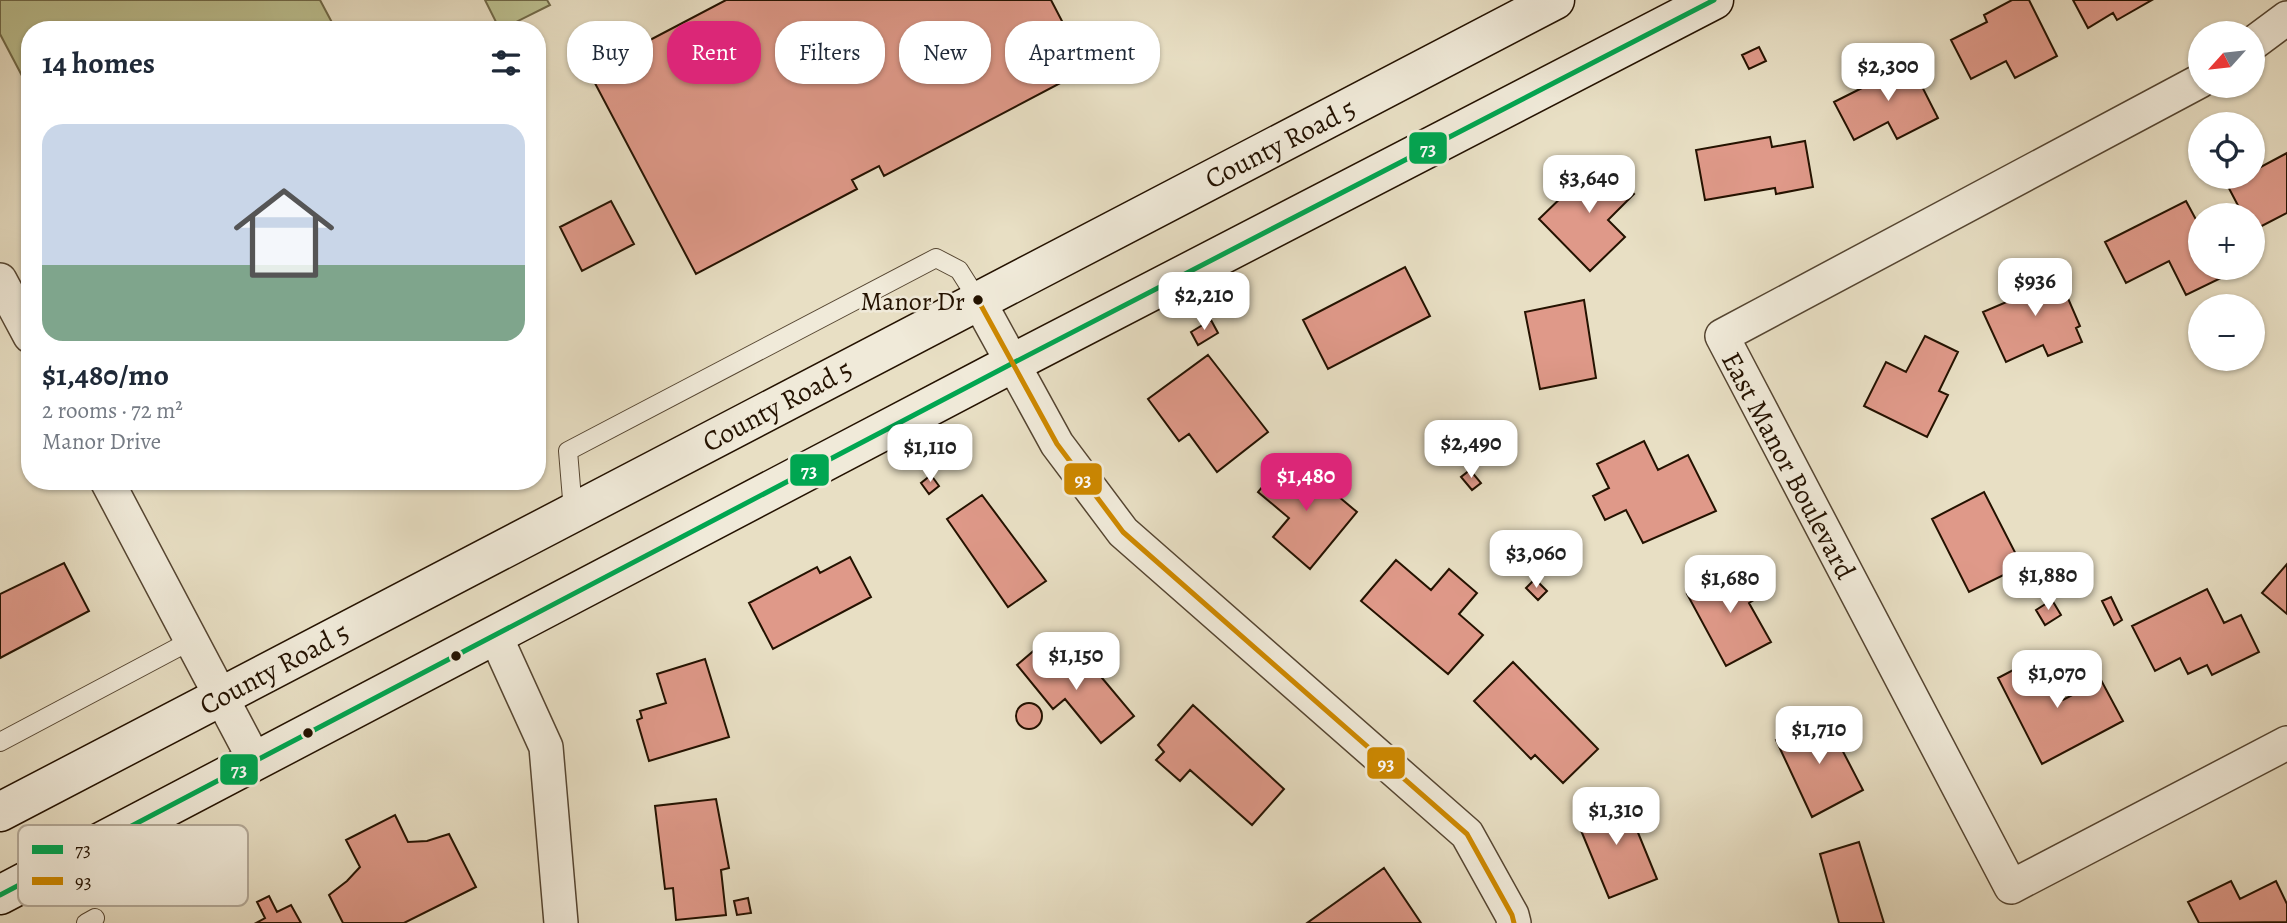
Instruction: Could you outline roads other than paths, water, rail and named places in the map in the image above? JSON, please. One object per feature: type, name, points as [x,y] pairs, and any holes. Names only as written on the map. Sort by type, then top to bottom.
[{"type":"main road","name":"County Road 5","points":[[0,812],[1555,0]]},
{"type":"main road","points":[[131,825],[1714,0]]},
{"type":"main road","points":[[0,895],[18,885]]},
{"type":"street","points":[[2265,34],[2287,18]]},
{"type":"street","name":"East Manor Boulevard","points":[[2188,87],[1722,336],[2011,887],[2287,743]]},
{"type":"street","points":[[0,280],[21,319]]},
{"type":"street","points":[[978,300],[1057,444],[1123,532],[1467,834],[1514,923]]},
{"type":"street","points":[[112,490],[254,759]]},
{"type":"street","points":[[495,635],[546,747],[561,923]]},
{"type":"lane","points":[[573,511],[568,451],[936,258],[958,270],[978,300]]},
{"type":"lane","points":[[0,742],[192,640]]},
{"type":"place","name":"Manor Dr","points":[[978,300]]}]
